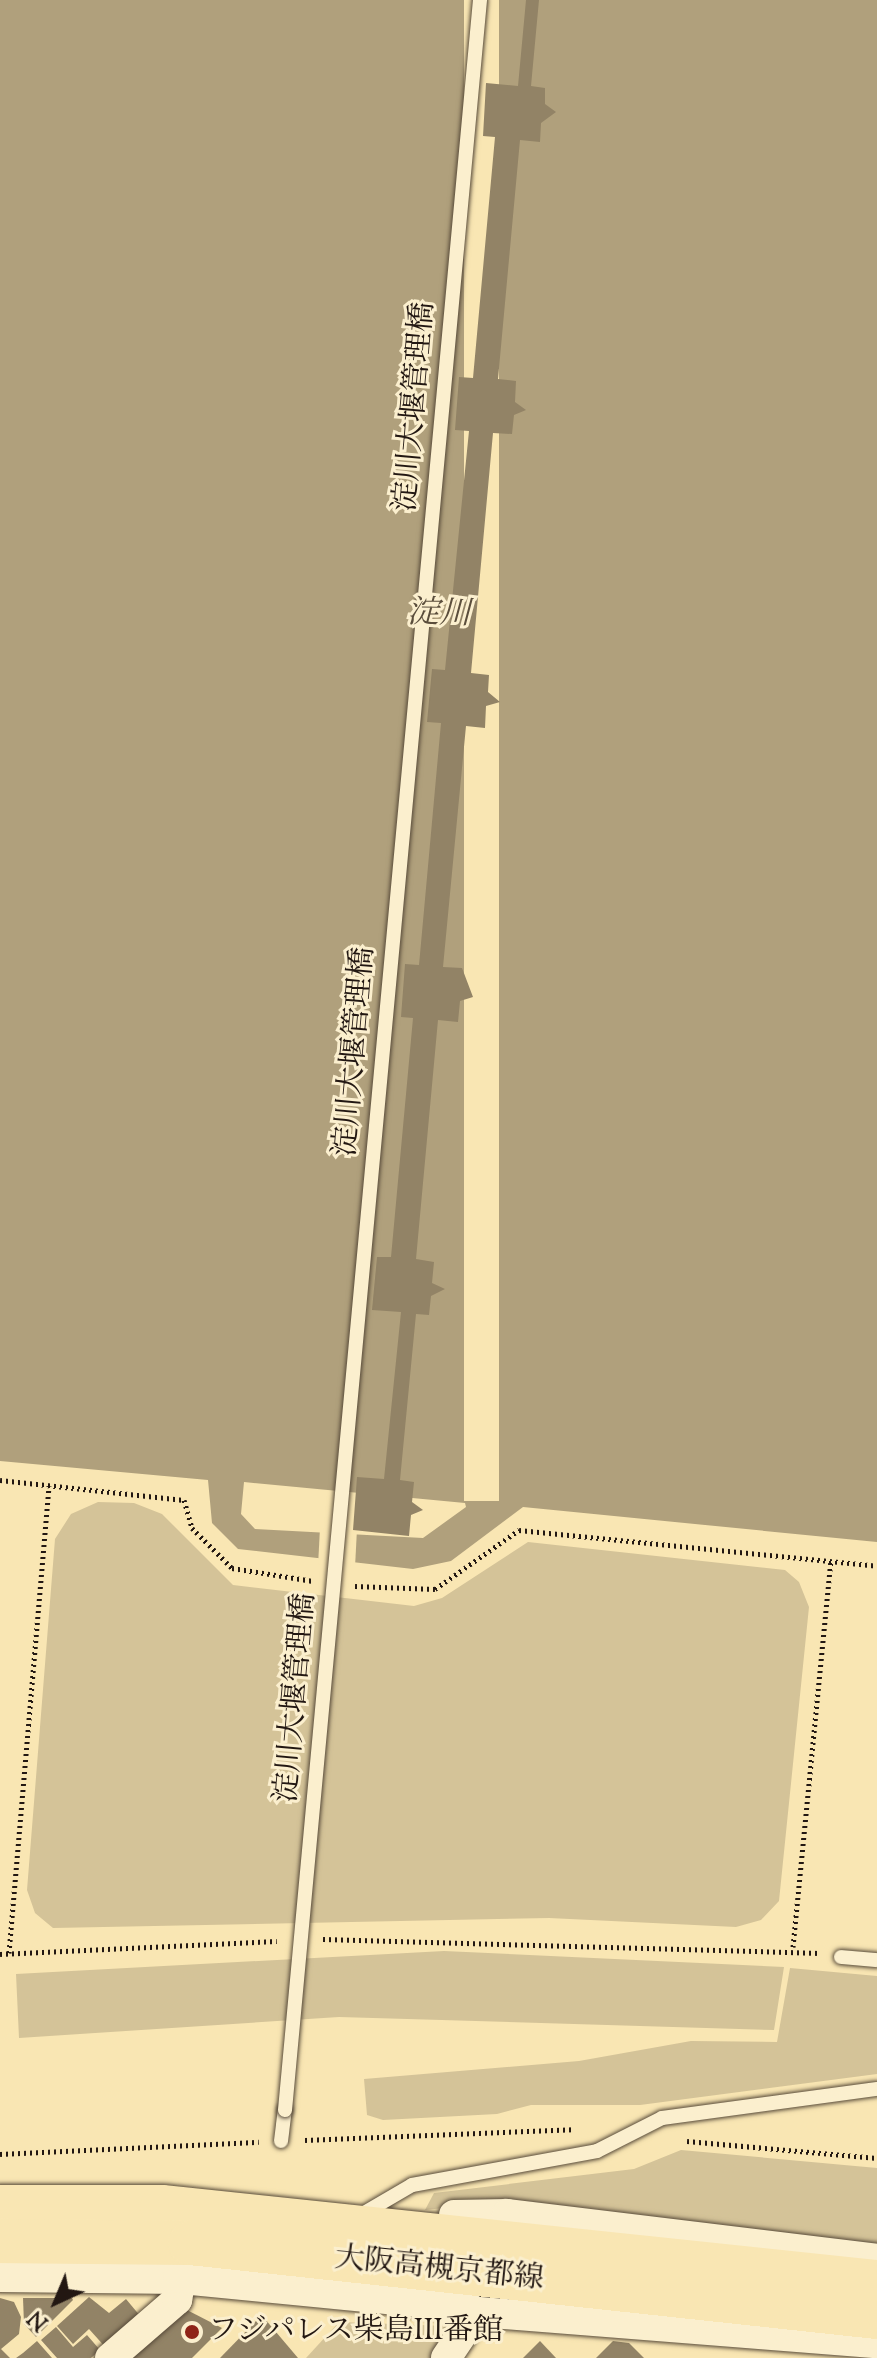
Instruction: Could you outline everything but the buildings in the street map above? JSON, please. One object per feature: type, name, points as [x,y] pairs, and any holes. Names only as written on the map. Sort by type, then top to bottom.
[{"type":"main road","name":"大阪高槻京都線","points":[[0,2207],[162,2207],[877,2282]]},
{"type":"main road","name":"大阪高槻京都線","points":[[0,2241],[190,2243],[877,2317]]},
{"type":"street","points":[[454,2215],[507,2214],[877,2259]]},
{"type":"street","points":[[0,2273],[182,2275],[446,2301],[467,2311],[877,2343]]},
{"type":"street","points":[[110,2358],[177,2300],[182,2275]]},
{"type":"street","points":[[446,2358],[467,2327],[467,2311]]},
{"type":"lane","name":"淀川大堰管理橋","points":[[281,2141],[480,0]]},
{"type":"lane","points":[[841,1957],[877,1960]]},
{"type":"lane","points":[[345,2225],[412,2185],[597,2151],[636,2132],[707,2107],[877,2089]]},
{"type":"path","points":[[0,1480],[184,1500],[192,1528],[232,1568],[319,1582]]},
{"type":"path","points":[[9,1953],[49,1486]]},
{"type":"path","points":[[350,1586],[435,1589],[519,1530],[877,1566]]},
{"type":"path","points":[[793,1947],[831,1562]]},
{"type":"path","points":[[307,1939],[793,1947],[841,1957]]},
{"type":"path","points":[[0,1954],[291,1940]]},
{"type":"path","points":[[0,2154],[557,2128],[636,2132],[877,2158]]},
{"type":"shaded area","points":[[98,1502],[134,1503],[162,1514],[233,1585],[414,1606],[442,1598],[528,1542],[785,1570],[799,1582],[809,1607],[779,1901],[761,1920],[736,1927],[549,1918],[53,1928],[35,1913],[27,1890],[55,1539],[71,1514]]},
{"type":"shaded area","points":[[444,1951],[784,1967],[774,2030],[339,2017],[19,2038],[16,1974]]},
{"type":"shaded area","points":[[790,1968],[877,1976],[877,2074],[640,2105],[531,2105],[497,2114],[383,2120],[367,2115],[364,2079],[579,2061],[691,2041],[777,2042]]},
{"type":"shaded area","points":[[681,2150],[877,2168],[877,2244],[509,2201],[425,2210],[434,2193],[634,2169]]},
{"type":"shaded area","points":[[339,2322],[446,2326],[451,2333],[435,2358],[306,2358]]},
{"type":"water","name":"淀川","points":[[0,0],[877,0],[877,1542],[523,1507],[451,1561],[413,1569],[238,1549],[212,1523],[208,1480],[0,1461]],"holes":[[[244,1482],[465,1503],[466,1507],[423,1538],[255,1529],[241,1514]]]},
{"type":"pier","points":[[464,0],[499,0],[499,1501],[464,1501]]},
{"type":"pier","points":[[320,1528],[357,1530],[355,1566],[318,1564]]},
{"type":"place","name":"フジパレス柴島III番館","points":[[192,2332]]}]
